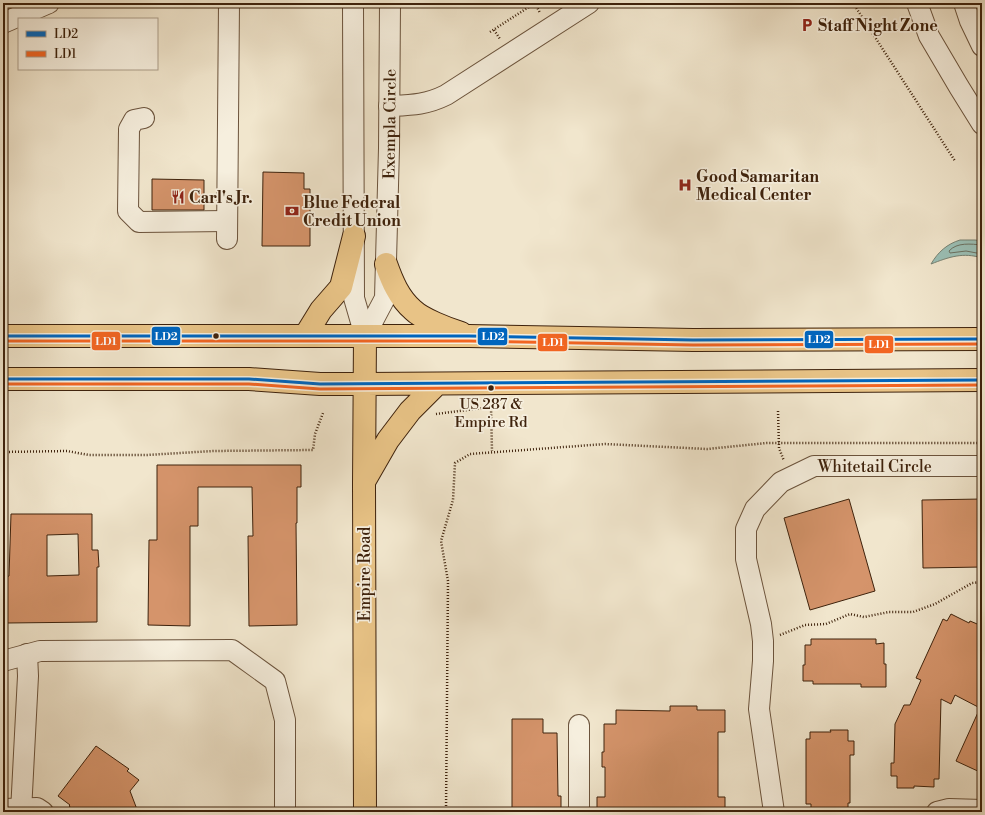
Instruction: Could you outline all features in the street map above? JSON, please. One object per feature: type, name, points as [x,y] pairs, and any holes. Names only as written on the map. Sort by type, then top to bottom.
[{"type":"main road","points":[[305,336],[321,310],[341,287],[354,236]]},
{"type":"main road","points":[[386,264],[398,292],[413,311],[443,327],[469,336]]},
{"type":"main road","points":[[3,336],[469,336],[693,340],[982,339]]},
{"type":"main road","name":"Empire Road","points":[[365,336],[365,812]]},
{"type":"main road","points":[[3,379],[249,379],[320,384],[982,380]]},
{"type":"main road","points":[[364,483],[388,440],[410,411],[437,384]]},
{"type":"street","points":[[3,23],[49,3]]},
{"type":"street","points":[[144,118],[134,120],[129,129],[128,211],[139,222],[227,230],[229,3]]},
{"type":"street","points":[[353,3],[354,298],[365,336]]},
{"type":"street","name":"Exempla Circle","points":[[365,336],[385,298],[390,3]]},
{"type":"street","points":[[389,106],[413,105],[432,102],[446,95],[589,3]]},
{"type":"street","points":[[917,3],[929,36],[982,124]]},
{"type":"street","points":[[964,3],[970,21],[982,46]]},
{"type":"street","name":"Whitetail Circle","points":[[774,812],[759,709],[763,641],[761,624],[746,559],[746,529],[755,509],[781,482],[814,466],[982,466]]},
{"type":"street","points":[[3,661],[40,651],[232,650],[275,681],[285,720],[285,812]]},
{"type":"street","points":[[27,654],[28,676],[15,810],[37,808],[43,812]]},
{"type":"street","points":[[578,812],[579,724]]},
{"type":"street","points":[[937,812],[949,810],[982,810]]},
{"type":"path","points":[[490,32],[536,3]]},
{"type":"path","points":[[853,3],[955,161]]},
{"type":"path","points":[[430,414],[491,407],[492,451]]},
{"type":"path","points":[[778,411],[779,438]]},
{"type":"path","points":[[3,452],[67,451],[89,454],[147,454],[213,451],[313,450],[315,434],[323,413]]},
{"type":"path","points":[[446,812],[448,581],[441,541],[453,500],[456,463],[470,454],[492,451],[605,444],[707,449],[767,443],[982,443]]},
{"type":"path","points":[[763,641],[805,625],[826,624],[850,614],[864,617],[889,612],[913,612],[935,604],[972,583],[982,582]]},
{"type":"water","points":[[960,240],[982,241],[982,258],[962,255],[931,264],[943,249]]},
{"type":"building","points":[[263,172],[304,173],[304,189],[310,189],[310,246],[262,246]]},
{"type":"building","name":"Carl's Jr.","points":[[152,179],[204,180],[204,210],[152,210]]},
{"type":"building","points":[[157,465],[301,465],[301,487],[297,487],[296,523],[297,625],[249,626],[248,536],[253,536],[252,487],[198,487],[198,526],[190,526],[190,626],[148,625],[149,540],[157,540]]},
{"type":"building","points":[[849,499],[875,591],[810,610],[784,518]]},
{"type":"building","points":[[982,499],[982,567],[923,568],[922,500]]},
{"type":"building","points":[[11,514],[92,514],[92,550],[98,550],[99,567],[97,567],[97,622],[7,623],[6,577],[9,576]],"holes":[[[78,534],[79,575],[47,576],[47,535]]]},
{"type":"building","points":[[951,614],[969,623],[970,621],[982,626],[982,773],[956,761],[980,708],[955,695],[951,704],[941,699],[939,779],[934,779],[934,787],[914,786],[914,788],[897,788],[897,776],[891,776],[891,763],[894,763],[895,724],[904,705],[910,705],[921,680],[916,678],[943,619],[947,621]]},
{"type":"building","points":[[811,639],[876,639],[876,644],[884,643],[886,687],[861,687],[861,684],[813,684],[813,681],[803,681],[805,645],[811,645]]},
{"type":"building","points":[[670,706],[697,706],[697,710],[725,710],[725,732],[718,732],[718,797],[725,797],[725,812],[597,812],[597,797],[605,797],[605,767],[602,767],[602,752],[604,752],[604,724],[616,724],[616,710],[670,711]]},
{"type":"building","points":[[512,719],[543,719],[543,733],[557,733],[558,796],[561,796],[561,812],[513,812]]},
{"type":"building","points":[[830,730],[848,730],[848,741],[854,741],[854,755],[850,755],[850,803],[848,803],[848,812],[811,811],[811,804],[806,804],[806,739],[810,739],[810,732],[831,732]]},
{"type":"building","points":[[96,746],[129,769],[127,771],[139,780],[130,791],[138,812],[76,812],[69,806],[70,805],[58,796]]},
{"type":"transit line","name":"LD2","points":[[3,336],[469,336],[693,340],[982,339]]},
{"type":"transit line","name":"LD1","points":[[3,341],[469,341],[693,345],[982,344]]},
{"type":"transit line","name":"LD2","points":[[3,379],[249,379],[320,384],[982,380]]},
{"type":"transit line","name":"LD1","points":[[3,384],[249,384],[320,389],[982,385]]},
{"type":"place","name":"Staff Night Zone","points":[[807,25]]},
{"type":"place","name":"Good Samaritan Medical Center","points":[[685,185]]},
{"type":"place","name":"Carl's Jr.","points":[[178,197]]},
{"type":"place","name":"Blue Federal Credit Union","points":[[292,211]]},
{"type":"place","name":"US 287 & Empire Rd","points":[[491,388]]}]
